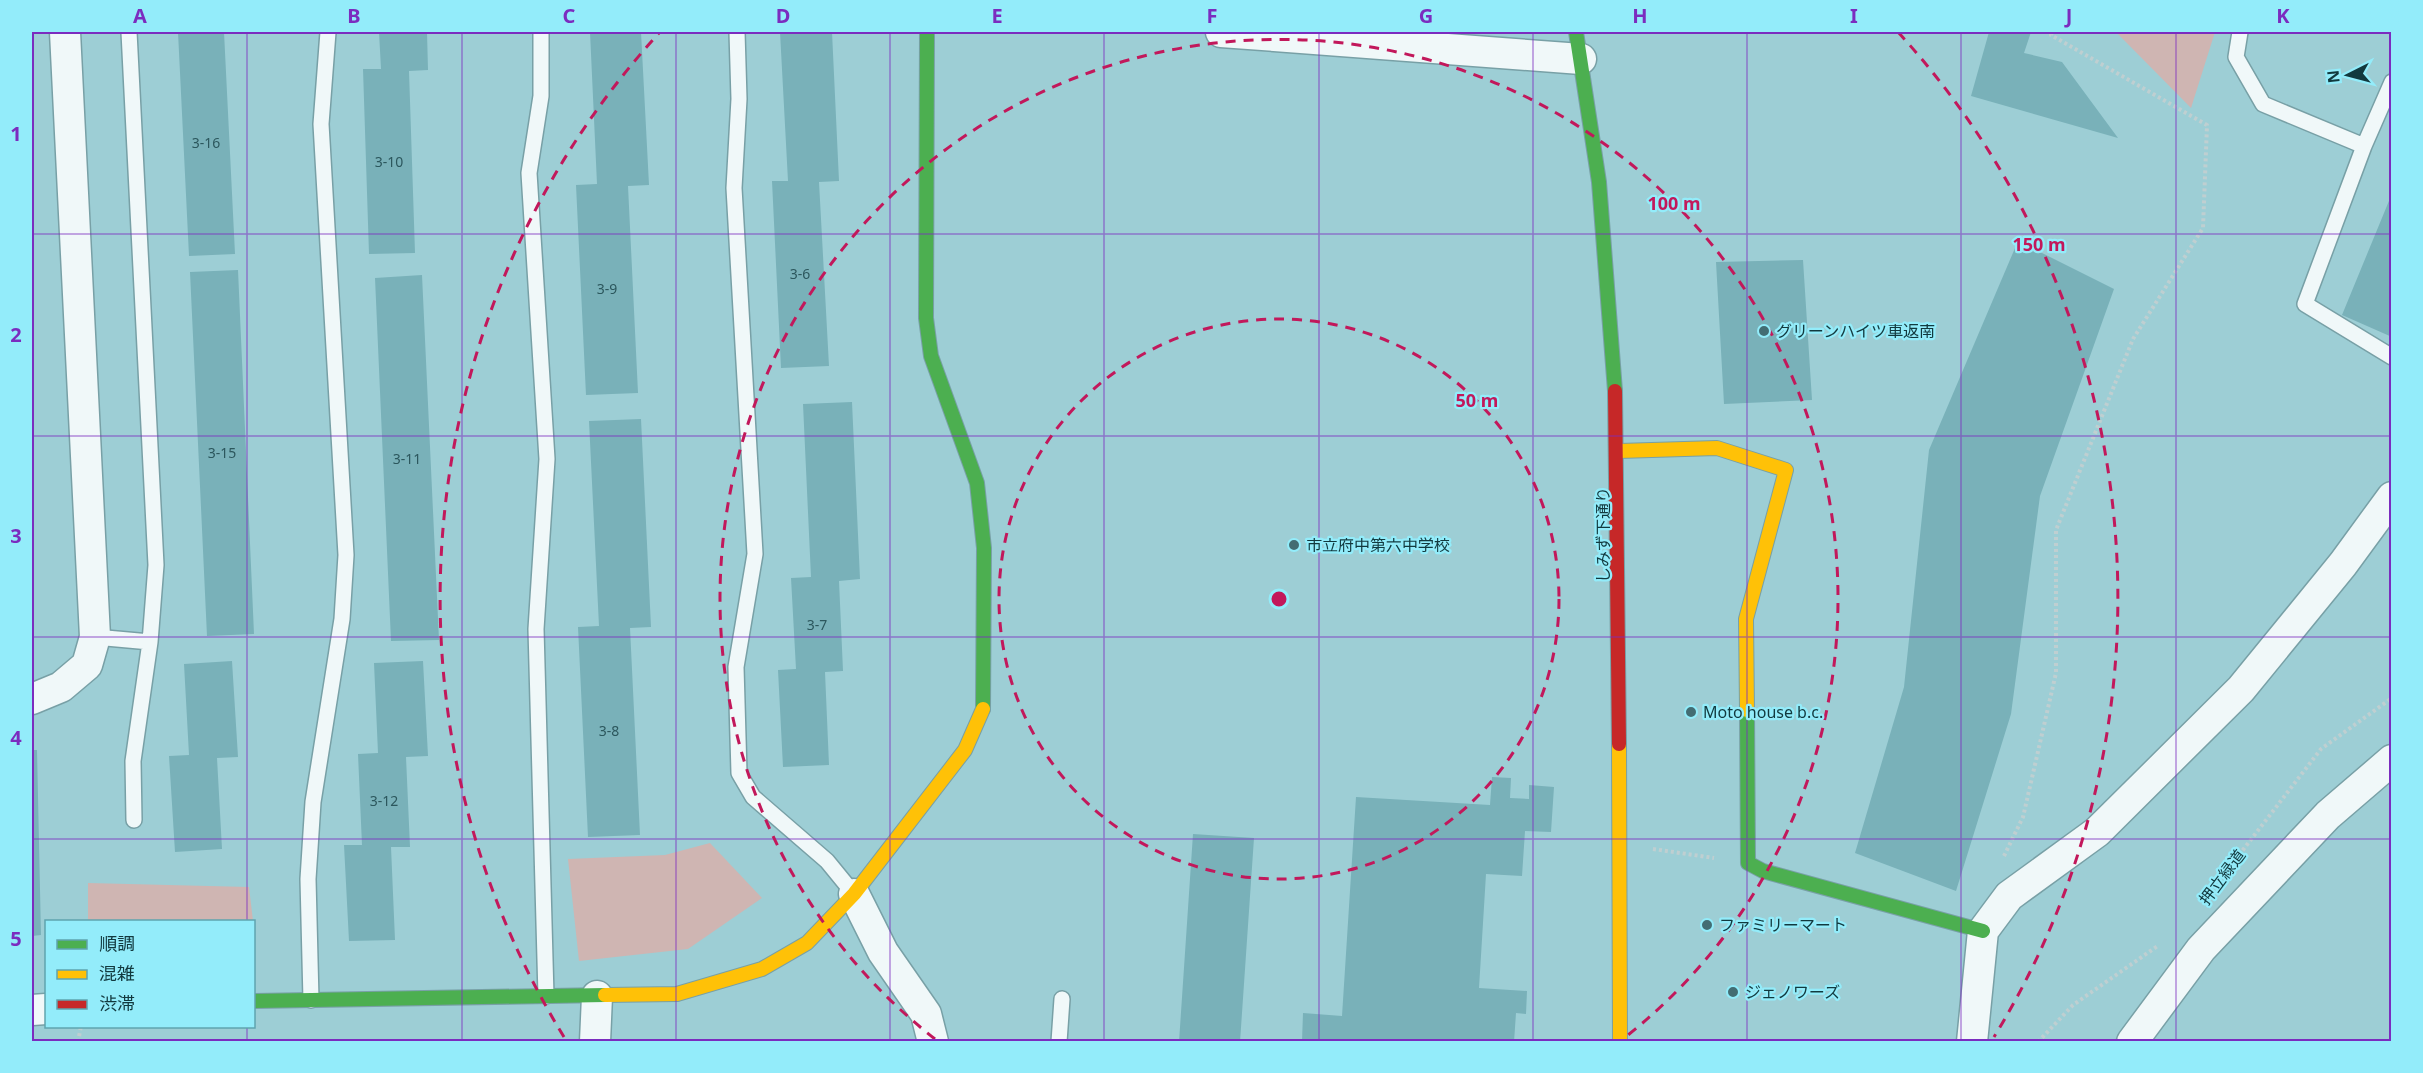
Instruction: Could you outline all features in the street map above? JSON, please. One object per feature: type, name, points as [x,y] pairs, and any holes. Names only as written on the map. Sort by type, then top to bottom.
[{"type":"street","points":[[32,699],[61,687],[87,665],[95,638],[65,32]]},
{"type":"street","points":[[255,1001],[677,994],[762,969],[807,943],[854,894],[965,750],[983,710],[984,548],[977,483],[931,356],[926,318],[927,32]]},
{"type":"street","points":[[1221,32],[1579,45]]},
{"type":"street","name":"しみず下通り","points":[[1579,45],[1605,223],[1619,451],[1620,1041]]},
{"type":"street","points":[[1619,451],[1717,448],[1785,470],[1746,619],[1748,862],[1763,871],[1983,930]]},
{"type":"street","points":[[1971,1041],[1983,930],[2009,896],[2097,832],[2241,689],[2343,564],[2391,497]]},
{"type":"street","points":[[2132,1041],[2201,949],[2328,815],[2391,760]]},
{"type":"street","points":[[854,894],[883,952],[926,1014],[933,1041]]},
{"type":"street","points":[[596,1041],[597,996]]},
{"type":"lane","points":[[129,32],[156,565],[150,642],[133,761],[134,820]]},
{"type":"lane","points":[[311,1000],[308,879],[313,801],[342,619],[346,555],[321,124],[328,32]]},
{"type":"lane","points":[[541,32],[541,96],[529,173],[547,459],[536,629],[546,996]]},
{"type":"lane","points":[[737,32],[740,99],[734,188],[755,554],[736,667],[739,772],[753,797],[827,861],[854,894]]},
{"type":"lane","points":[[2240,32],[2236,57],[2263,104],[2364,146]]},
{"type":"lane","points":[[2391,82],[2364,146],[2305,304],[2391,357]]},
{"type":"lane","points":[[95,638],[150,642]]},
{"type":"lane","points":[[1059,1041],[1062,999]]},
{"type":"path","points":[[2002,860],[2023,817],[2056,673],[2056,530],[2133,339],[2203,228],[2207,125],[2051,35],[2052,32]]},
{"type":"path","name":"押立緑道","points":[[2233,863],[2321,749],[2391,698]]},
{"type":"path","points":[[1648,848],[1748,862]]},
{"type":"path","points":[[2038,1041],[2073,1005],[2129,969],[2165,940]]},
{"type":"shaded area","points":[[2116,32],[2215,32],[2191,108]]},
{"type":"shaded area","points":[[710,843],[762,898],[688,949],[579,961],[568,859],[665,855]]},
{"type":"shaded area","points":[[88,883],[249,887],[253,920],[88,920]]},
{"type":"building","points":[[178,32],[224,32],[235,254],[189,256]]},
{"type":"building","points":[[379,32],[427,32],[428,70],[409,71],[415,253],[369,254],[363,69],[381,69]]},
{"type":"building","points":[[590,32],[641,32],[649,185],[628,186],[638,393],[586,395],[576,185],[597,184]]},
{"type":"building","points":[[780,32],[832,32],[839,181],[819,182],[829,366],[781,368],[772,181],[788,181]]},
{"type":"building","points":[[1989,32],[2031,32],[2024,53],[2062,62],[2118,138],[1971,96]]},
{"type":"building","points":[[2392,196],[2392,337],[2342,315]]},
{"type":"building","points":[[2018,241],[2114,289],[2040,496],[2011,714],[1956,891],[1855,853],[1904,687],[1929,450]]},
{"type":"building","name":"グリーンハイツ車返南","points":[[1803,260],[1812,400],[1724,404],[1716,262]]},
{"type":"building","points":[[238,270],[254,634],[207,636],[190,272]]},
{"type":"building","points":[[422,275],[439,640],[391,641],[375,278]]},
{"type":"building","points":[[852,402],[860,579],[839,581],[843,671],[825,672],[829,765],[783,767],[778,670],[796,669],[791,578],[811,577],[803,404]]},
{"type":"building","points":[[641,419],[651,627],[630,628],[640,835],[588,837],[578,627],[599,626],[589,421]]},
{"type":"building","points":[[232,661],[238,757],[217,758],[222,849],[175,852],[169,756],[189,755],[184,664]]},
{"type":"building","points":[[423,661],[428,756],[406,757],[410,847],[391,847],[395,940],[349,941],[344,845],[362,845],[358,754],[378,753],[374,663]]},
{"type":"building","points":[[32,750],[37,750],[41,935],[32,936]]},
{"type":"building","points":[[1492,777],[1511,778],[1510,798],[1529,799],[1529,785],[1554,787],[1551,832],[1525,831],[1522,876],[1486,874],[1479,988],[1527,991],[1526,1014],[1516,1013],[1514,1042],[1302,1042],[1303,1013],[1342,1016],[1356,797],[1490,805]]},
{"type":"building","points":[[1193,834],[1254,838],[1240,1042],[1179,1042]]},
{"type":"traffic: fast","points":[[927,32],[926,318],[931,356],[977,483],[984,548],[983,709]]},
{"type":"traffic: fast","points":[[1576,32],[1599,182],[1615,391]]},
{"type":"traffic: fast","points":[[1747,710],[1748,863],[1763,871],[1983,931]]},
{"type":"traffic: fast","points":[[255,1001],[605,995]]},
{"type":"traffic: slow","points":[[1619,451],[1717,448],[1786,470],[1746,619],[1747,710]]},
{"type":"traffic: slow","points":[[605,995],[677,994],[762,969],[807,943],[854,894],[965,750],[983,709]]},
{"type":"traffic: slow","points":[[1619,744],[1620,1042]]},
{"type":"traffic: jam","points":[[1615,391],[1619,744]]},
{"type":"place","name":"グリーンハイツ車返南","points":[[1764,331]]},
{"type":"place","name":"市立府中第六中学校","points":[[1294,545]]},
{"type":"place","name":"Moto house b.c.","points":[[1691,712]]},
{"type":"place","name":"ファミリーマート","points":[[1707,925]]},
{"type":"place","name":"ジェノワーズ","points":[[1733,992]]}]
